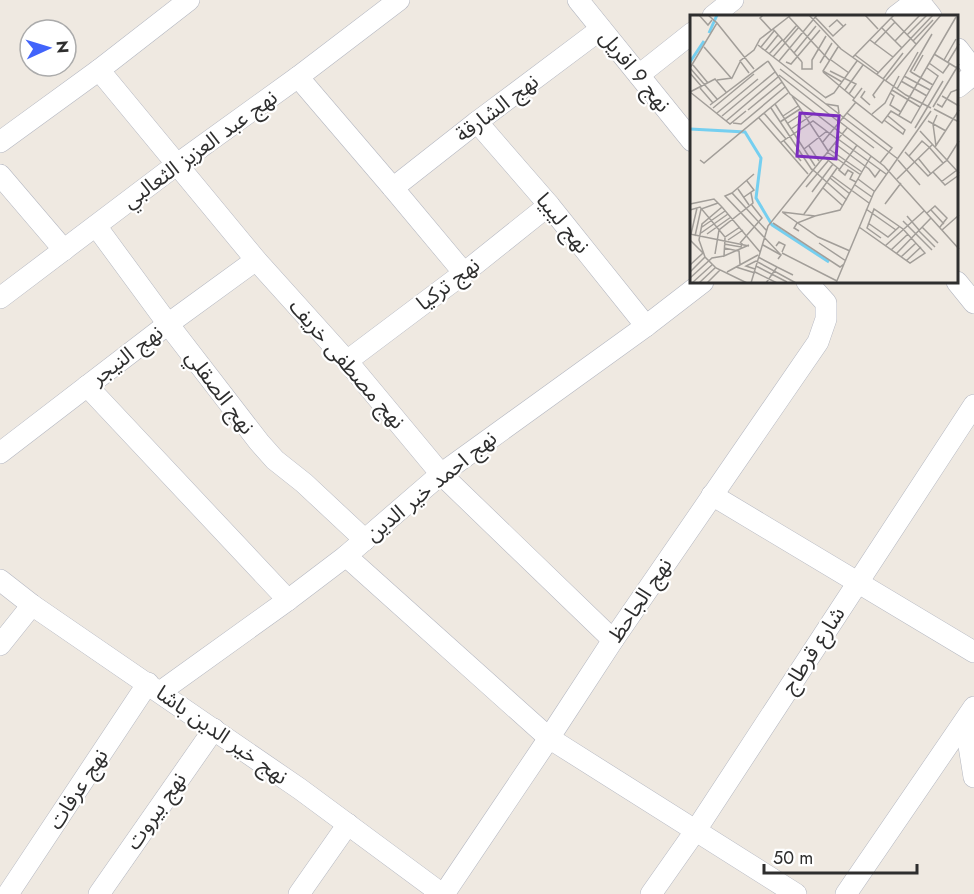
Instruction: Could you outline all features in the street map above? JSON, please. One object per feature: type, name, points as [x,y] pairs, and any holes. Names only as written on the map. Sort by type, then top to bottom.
[{"type":"street","points":[[0,142],[99,70],[189,0]]},
{"type":"street","name":"نهج عبد العزيز الثعالبي","points":[[0,298],[399,0]]},
{"type":"street","name":"نهج 9 افريل","points":[[578,0],[690,139]]},
{"type":"street","points":[[897,15],[918,0],[931,15]]},
{"type":"street","points":[[715,15],[734,5]]},
{"type":"street","name":"نهج الشارقة","points":[[393,188],[601,29]]},
{"type":"street","points":[[639,75],[690,35]]},
{"type":"street","points":[[959,52],[974,72],[959,85]]},
{"type":"street","name":"نهج مصطفى خريف","points":[[99,70],[255,260],[347,361],[441,474],[613,640]]},
{"type":"street","points":[[298,77],[464,273]]},
{"type":"street","name":"نهج ليبيا","points":[[477,122],[549,205],[646,326]]},
{"type":"street","points":[[0,175],[64,250]]},
{"type":"street","name":"نهج تركيا","points":[[347,361],[464,273],[549,205]]},
{"type":"street","name":"نهج الصقلي","points":[[96,226],[259,442],[275,460],[304,483],[365,540]]},
{"type":"street","name":"نهج النيجر","points":[[0,453],[255,260]]},
{"type":"street","name":"نهج احمد خير الدين","points":[[154,688],[288,600],[346,556],[441,474],[700,284]]},
{"type":"street","name":"نهج الجاحظ","points":[[443,894],[613,640],[818,342],[826,319],[826,303],[809,284]]},
{"type":"street","points":[[959,284],[974,303]]},
{"type":"street","points":[[87,386],[288,600]]},
{"type":"street","name":"شارع قرطاج","points":[[651,894],[696,830],[974,405]]},
{"type":"street","points":[[712,495],[974,652]]},
{"type":"street","points":[[346,556],[549,738],[796,894]]},
{"type":"street","name":"نهج خير الدين باشا","points":[[0,580],[32,605],[300,789],[443,894]]},
{"type":"street","points":[[0,645],[32,605]]},
{"type":"street","name":"نهج عرفات","points":[[8,894],[154,688]]},
{"type":"street","points":[[970,714],[974,777]]},
{"type":"street","points":[[846,894],[970,714]]},
{"type":"street","name":"نهج بيروت","points":[[99,894],[214,729]]},
{"type":"street","points":[[299,894],[348,824]]}]
